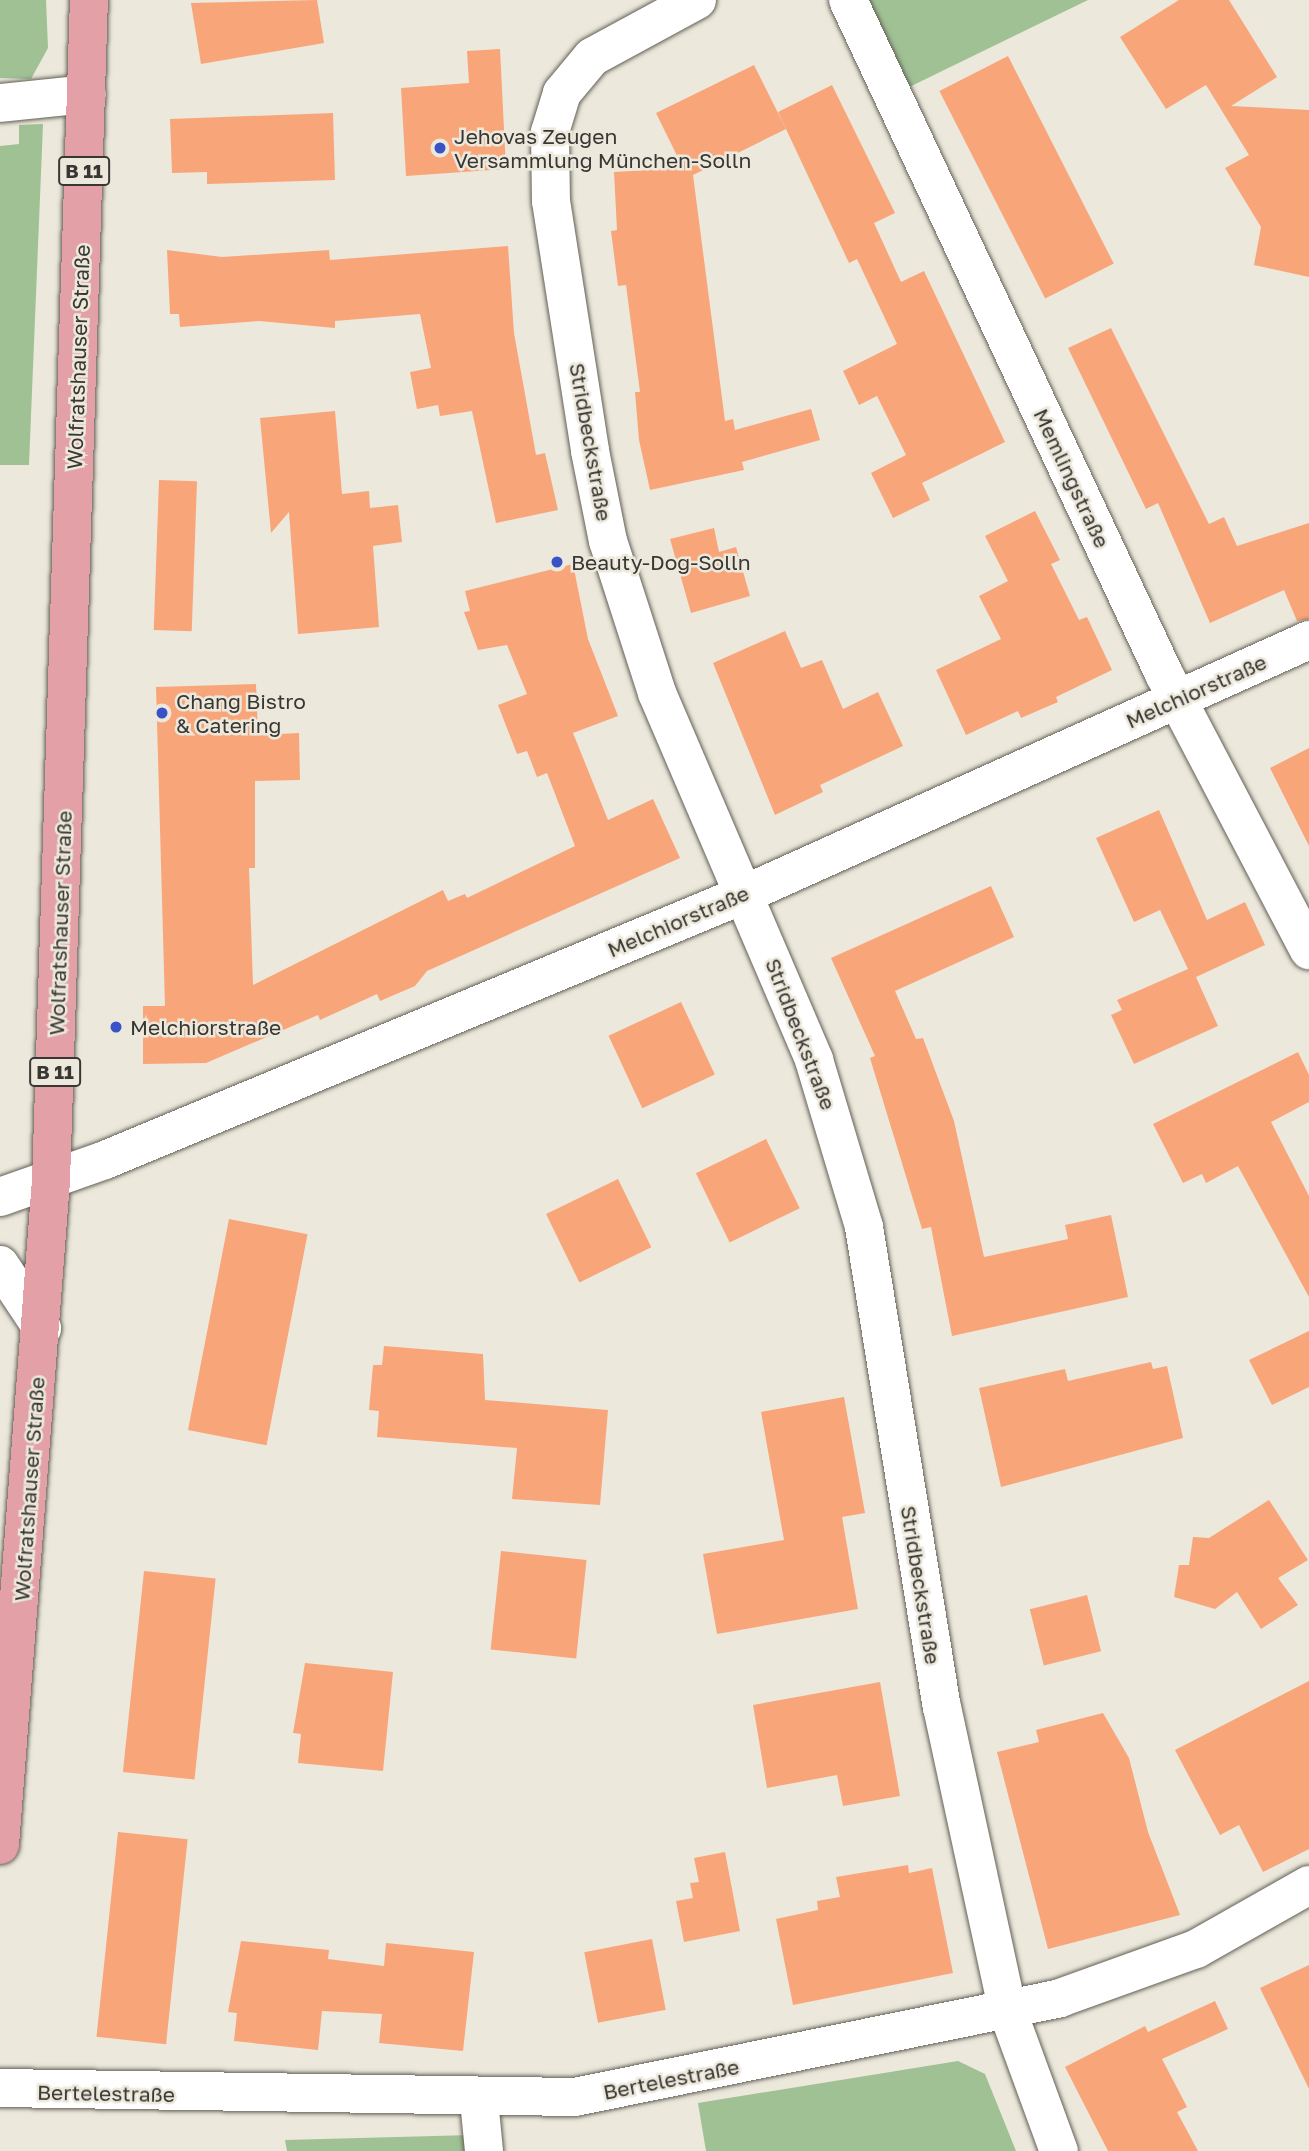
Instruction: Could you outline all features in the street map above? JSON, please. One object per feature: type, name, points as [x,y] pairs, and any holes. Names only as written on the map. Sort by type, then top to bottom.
[{"type":"main road","name":"Wolfratshauser Straße","points":[[0,1845],[42,1328],[51,1181],[89,0]]},
{"type":"street","name":"Stridbeckstraße","points":[[697,0],[592,57],[562,93],[550,132],[551,201],[608,541],[657,693],[814,1060],[864,1227],[924,1612],[1009,2012],[1059,2151]]},
{"type":"street","name":"Memlingstraße","points":[[848,0],[1177,699],[1309,950]]},
{"type":"street","points":[[0,103],[87,94]]},
{"type":"street","name":"Melchiorstraße","points":[[0,1197],[51,1181],[745,894],[1309,640]]},
{"type":"street","points":[[0,1265],[42,1328]]},
{"type":"street","name":"Bertelestraße","points":[[0,2088],[479,2100],[575,2097],[1009,2012],[1196,1949],[1309,1885]]},
{"type":"street","points":[[479,2100],[484,2151]]},
{"type":"green space","points":[[0,0],[46,0],[48,48],[31,79],[0,78]]},
{"type":"green space","points":[[848,0],[1088,0],[893,95]]},
{"type":"green space","points":[[43,124],[29,465],[0,465],[0,146],[19,144],[19,125]]},
{"type":"green space","points":[[958,2061],[985,2074],[1016,2151],[706,2151],[698,2103]]},
{"type":"green space","points":[[472,2135],[473,2151],[287,2151],[285,2140]]},
{"type":"building","points":[[317,0],[324,43],[201,64],[191,3]]},
{"type":"building","points":[[1179,0],[1229,0],[1277,77],[1231,106],[1309,110],[1309,277],[1254,265],[1261,227],[1225,168],[1249,155],[1206,85],[1166,109],[1120,37]]},
{"type":"building","points":[[500,49],[506,169],[406,176],[401,88],[469,83],[467,51]]},
{"type":"building","points":[[1008,56],[1114,264],[1045,299],[939,91]]},
{"type":"building","points":[[754,65],[786,129],[693,175],[725,421],[733,419],[735,430],[811,409],[820,440],[742,462],[744,470],[650,490],[639,440],[635,392],[640,392],[626,285],[618,286],[611,231],[617,230],[614,172],[683,168],[656,113]]},
{"type":"building","points":[[832,85],[895,213],[874,223],[901,282],[924,271],[1005,442],[922,483],[930,500],[893,518],[871,473],[906,455],[877,396],[859,405],[843,371],[897,344],[857,259],[849,263],[778,112]]},
{"type":"building","points":[[333,113],[335,180],[207,184],[207,172],[172,173],[170,119]]},
{"type":"building","points":[[508,246],[514,333],[536,455],[545,453],[558,510],[496,523],[472,411],[440,416],[438,405],[417,409],[410,372],[431,368],[420,314],[335,321],[335,328],[259,321],[180,327],[179,314],[170,314],[167,250],[222,257],[329,250],[330,260]]},
{"type":"building","points":[[1111,328],[1209,524],[1224,517],[1237,546],[1309,523],[1309,619],[1297,621],[1284,590],[1210,623],[1158,503],[1146,509],[1068,348]]},
{"type":"building","points":[[335,411],[342,494],[369,491],[370,508],[398,505],[402,542],[373,546],[379,627],[298,634],[289,512],[271,533],[260,418]]},
{"type":"building","points":[[159,480],[197,481],[192,631],[154,630]]},
{"type":"building","points":[[1035,511],[1060,560],[1051,564],[1079,620],[1087,617],[1112,670],[1056,697],[1058,702],[1021,718],[1018,711],[966,735],[936,670],[1001,639],[979,596],[1008,581],[985,536]]},
{"type":"building","points":[[714,528],[719,552],[736,547],[750,596],[691,613],[670,539]]},
{"type":"building","points":[[573,564],[588,639],[618,716],[573,733],[608,820],[653,799],[680,858],[427,971],[415,986],[380,1001],[377,994],[320,1020],[318,1015],[206,1063],[143,1064],[143,1006],[165,1006],[156,687],[256,684],[258,735],[299,733],[300,780],[255,781],[255,868],[249,868],[253,985],[443,890],[448,901],[465,894],[467,898],[575,846],[547,773],[537,777],[527,751],[517,754],[498,705],[527,694],[507,645],[478,650],[464,612],[470,611],[465,591]]},
{"type":"building","points":[[785,631],[801,668],[822,660],[843,709],[878,692],[903,746],[820,785],[823,792],[775,815],[713,663]]},
{"type":"building","points":[[1309,748],[1309,846],[1270,768]]},
{"type":"building","points":[[1159,810],[1207,920],[1245,902],[1265,945],[1196,977],[1218,1026],[1134,1064],[1111,1015],[1122,1010],[1117,1000],[1188,969],[1160,910],[1134,922],[1096,838]]},
{"type":"building","points":[[991,886],[1014,937],[895,991],[916,1039],[923,1038],[954,1121],[984,1257],[1068,1239],[1065,1225],[1111,1215],[1128,1297],[952,1336],[931,1227],[922,1229],[870,1058],[875,1056],[831,958]]},
{"type":"building","points":[[681,1002],[715,1075],[642,1108],[608,1036]]},
{"type":"building","points":[[1298,1052],[1309,1075],[1309,1102],[1271,1122],[1309,1196],[1309,1297],[1238,1166],[1206,1183],[1202,1174],[1183,1183],[1153,1124]]},
{"type":"building","points":[[766,1139],[800,1208],[730,1242],[696,1173]]},
{"type":"building","points":[[618,1179],[651,1247],[579,1282],[546,1214]]},
{"type":"building","points":[[229,1219],[308,1234],[267,1445],[188,1430]]},
{"type":"building","points":[[1309,1331],[1309,1387],[1272,1405],[1249,1360]]},
{"type":"building","points":[[384,1346],[483,1354],[485,1400],[608,1410],[600,1505],[512,1499],[517,1448],[377,1437],[379,1411],[369,1410],[373,1365],[382,1365]]},
{"type":"building","points":[[1151,1362],[1153,1369],[1167,1366],[1183,1438],[1001,1487],[979,1388],[1065,1369],[1068,1381]]},
{"type":"building","points":[[844,1397],[865,1513],[842,1517],[858,1609],[717,1634],[703,1554],[784,1540],[761,1412]]},
{"type":"building","points":[[1269,1500],[1308,1560],[1278,1578],[1298,1605],[1261,1629],[1237,1592],[1215,1609],[1174,1597],[1179,1565],[1189,1565],[1193,1537],[1209,1538]]},
{"type":"building","points":[[501,1551],[587,1560],[576,1658],[491,1649]]},
{"type":"building","points":[[144,1571],[216,1579],[194,1779],[123,1772]]},
{"type":"building","points":[[1087,1595],[1101,1651],[1044,1666],[1030,1609]]},
{"type":"building","points":[[305,1663],[393,1672],[383,1771],[298,1763],[301,1734],[293,1733]]},
{"type":"building","points":[[1309,1681],[1309,1849],[1263,1872],[1239,1825],[1220,1835],[1175,1750]]},
{"type":"building","points":[[880,1682],[900,1796],[843,1806],[837,1775],[767,1788],[753,1705]]},
{"type":"building","points":[[1103,1713],[1129,1758],[1148,1832],[1180,1915],[1048,1949],[997,1752],[1039,1742],[1036,1730]]},
{"type":"building","points":[[118,1832],[188,1839],[166,2044],[96,2037]]},
{"type":"building","points":[[725,1852],[740,1931],[684,1942],[676,1901],[693,1898],[690,1883],[699,1882],[694,1858]]},
{"type":"building","points":[[908,1865],[909,1873],[932,1868],[953,1973],[793,2005],[776,1919],[818,1910],[817,1901],[840,1897],[836,1877]]},
{"type":"building","points":[[652,1939],[666,2010],[598,2023],[584,1952]]},
{"type":"building","points":[[241,1941],[329,1950],[328,1959],[384,1966],[386,1943],[474,1952],[463,2051],[379,2043],[382,2014],[322,2011],[318,2050],[234,2041],[237,2013],[228,2012]]},
{"type":"building","points":[[1309,1965],[1309,2089],[1260,1988]]},
{"type":"building","points":[[1215,2001],[1228,2029],[1162,2059],[1187,2107],[1177,2112],[1198,2151],[1108,2151],[1065,2067],[1145,2026],[1148,2032]]},
{"type":"place","name":"Jehovas Zeugen Versammlung München-Solln","points":[[440,148]]},
{"type":"place","name":"Beauty-Dog-Solln","points":[[557,562]]},
{"type":"place","name":"Chang Bistro & Catering","points":[[162,713]]},
{"type":"place","name":"Melchiorstraße","points":[[116,1027]]}]
